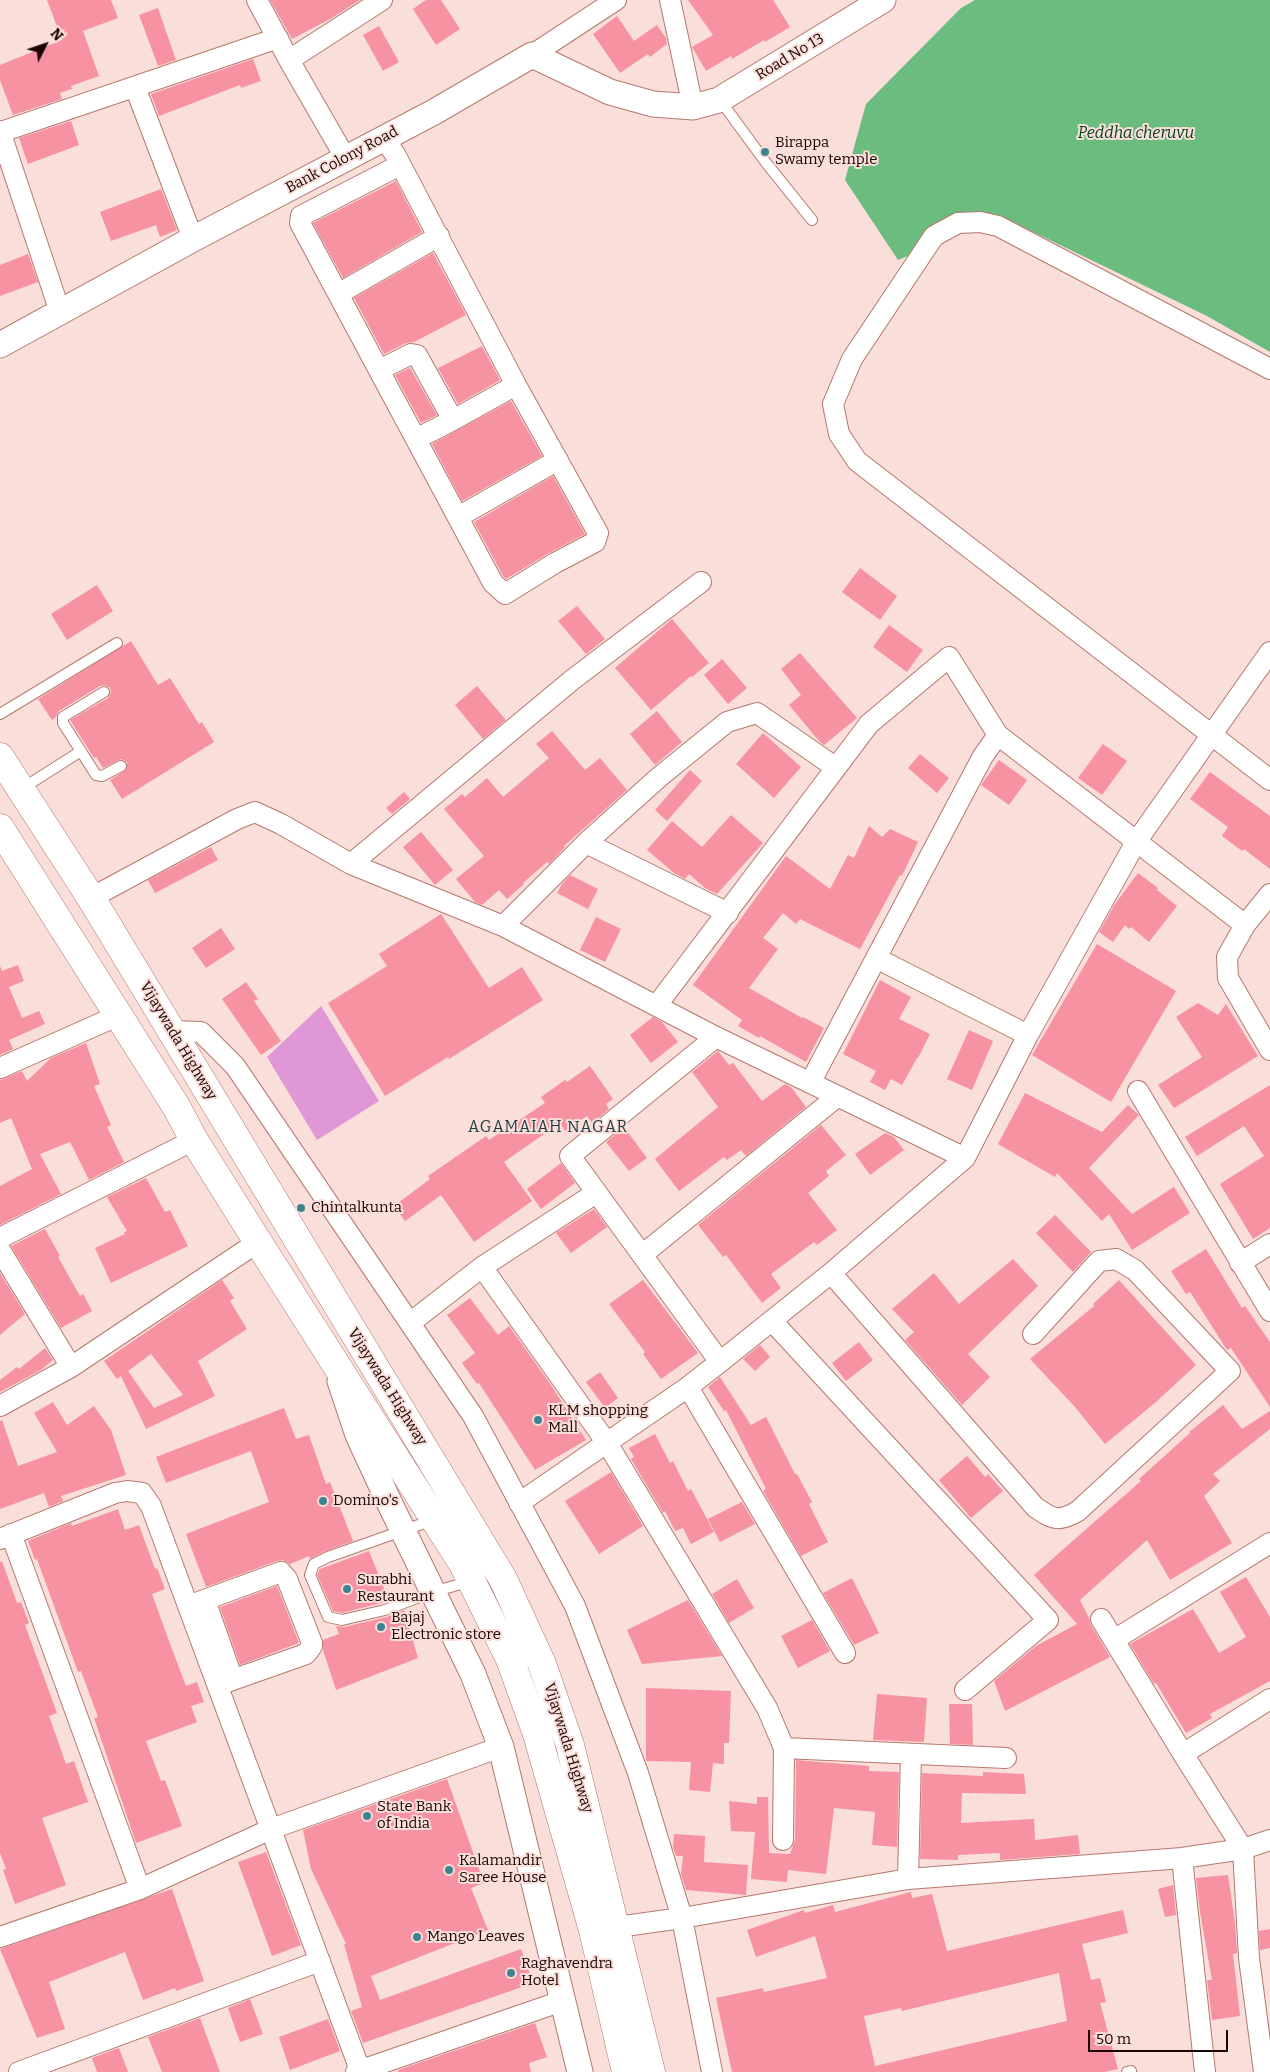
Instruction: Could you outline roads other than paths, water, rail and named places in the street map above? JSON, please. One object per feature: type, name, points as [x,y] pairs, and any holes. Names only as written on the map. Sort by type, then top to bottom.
[{"type":"highway","name":"Vijaywada Highway","points":[[0,756],[91,898],[358,1340],[480,1537],[503,1579],[542,1664],[570,1745],[617,1927],[651,2072]]},
{"type":"highway","name":"Vijaywada Highway","points":[[0,828],[117,1016],[177,1108],[194,1140],[258,1242],[435,1519],[472,1581],[510,1659],[537,1734],[593,1930],[626,2072]]},
{"type":"highway","points":[[24,864],[56,844]]},
{"type":"street","points":[[257,0],[346,159]]},
{"type":"street","points":[[289,60],[382,0]]},
{"type":"street","points":[[532,55],[616,0]]},
{"type":"street","points":[[532,55],[610,92],[653,104],[693,107],[670,0]]},
{"type":"street","name":"Road No 13","points":[[693,107],[719,100],[883,0]]},
{"type":"street","points":[[60,312],[0,131],[278,38]]},
{"type":"street","name":"Bank Colony Road","points":[[0,345],[193,239],[385,139],[532,55]]},
{"type":"street","points":[[135,86],[193,239]]},
{"type":"street","points":[[385,139],[439,236],[516,385],[598,533],[595,542],[555,563],[505,594],[493,583],[300,223],[301,216],[400,166]]},
{"type":"street","points":[[1270,368],[998,226],[980,222],[958,223],[934,236],[852,359],[833,404],[839,434],[857,461],[1270,780]]},
{"type":"street","points":[[338,294],[439,236]]},
{"type":"street","points":[[379,370],[411,354],[416,355],[453,420]]},
{"type":"street","points":[[416,439],[516,385]]},
{"type":"street","points":[[458,517],[558,460]]},
{"type":"street","points":[[351,864],[572,680],[701,582]]},
{"type":"street","points":[[519,1503],[688,1387],[832,1273],[965,1158],[1028,1035],[1136,842],[1270,652]]},
{"type":"street","points":[[657,1006],[869,724],[949,657],[998,735],[1245,925]]},
{"type":"street","points":[[503,926],[586,844],[658,778],[726,722],[757,713],[836,767]]},
{"type":"street","points":[[810,1083],[983,756],[998,735]]},
{"type":"street","points":[[91,898],[237,819],[256,812],[351,864],[503,926],[716,1037],[965,1158]]},
{"type":"street","points":[[586,844],[728,913]]},
{"type":"street","points":[[1270,894],[1245,925],[1227,957],[1228,978],[1270,1050]]},
{"type":"street","points":[[876,958],[1028,1035]]},
{"type":"street","points":[[0,1068],[117,1016]]},
{"type":"street","points":[[172,1031],[201,1032],[235,1066],[472,1416],[575,1606],[638,1773],[682,1918],[712,2072]]},
{"type":"street","points":[[716,1037],[570,1156],[720,1362]]},
{"type":"street","points":[[1138,1091],[1270,1311]]},
{"type":"street","points":[[642,1255],[838,1096]]},
{"type":"street","points":[[0,1238],[194,1140]]},
{"type":"street","points":[[410,1323],[482,1268],[596,1193]]},
{"type":"street","points":[[0,1406],[71,1367],[258,1242]]},
{"type":"street","points":[[1240,1263],[1270,1244]]},
{"type":"street","points":[[0,1250],[71,1367]]},
{"type":"street","points":[[832,1273],[1035,1506],[1051,1518],[1066,1518],[1078,1511],[1230,1371],[1134,1270],[1116,1259],[1099,1261],[1033,1334]]},
{"type":"street","points":[[482,1268],[607,1443],[767,1708],[784,1748],[783,1840]]},
{"type":"street","points":[[772,1320],[1048,1620],[965,1690]]},
{"type":"street","points":[[332,1358],[358,1434],[473,1674],[501,1747],[580,2072]]},
{"type":"street","points":[[688,1387],[845,1653]]},
{"type":"street","points":[[140,1889],[6,1536],[115,1493],[127,1491],[142,1493],[151,1506],[196,1603],[225,1682],[271,1829],[358,2071],[562,2001]]},
{"type":"street","points":[[1114,1640],[1270,1543]]},
{"type":"street","points":[[196,1603],[281,1572],[287,1579],[312,1643],[306,1654],[225,1682]]},
{"type":"street","points":[[1101,1619],[1182,1754],[1243,1849],[1249,1958],[1264,2072]]},
{"type":"street","points":[[1182,1754],[1270,1699]]},
{"type":"street","points":[[2,1932],[140,1889],[271,1829],[501,1747]]},
{"type":"street","points":[[784,1748],[1006,1758]]},
{"type":"street","points":[[908,1879],[911,1754]]},
{"type":"street","points":[[617,1927],[682,1918],[908,1879],[1182,1858],[1243,1849],[1270,1840]]},
{"type":"street","points":[[1182,1858],[1205,2072]]},
{"type":"street","points":[[19,2072],[320,1961]]},
{"type":"lane","points":[[719,100],[812,220]]},
{"type":"lane","points":[[0,714],[117,643]]},
{"type":"lane","points":[[104,692],[62,718],[96,775],[99,777],[121,766]]},
{"type":"lane","points":[[21,789],[81,751]]},
{"type":"lane","points":[[435,1519],[328,1557],[314,1564],[310,1575],[328,1616],[342,1620],[385,1610],[433,1592],[472,1581]]},
{"type":"water","name":"Peddha cheruvu","points":[[975,0],[1270,0],[1270,352],[1207,316],[1002,217],[898,260],[845,180],[866,104],[961,8]]},
{"type":"place","name":"Birappa Swamy temple","points":[[765,152]]},
{"type":"place","name":"Chintalkunta","points":[[301,1208]]},
{"type":"place","name":"KLM shopping Mall","points":[[538,1420]]},
{"type":"place","name":"Domino's","points":[[323,1501]]},
{"type":"place","name":"Surabhi Restaurant","points":[[347,1589]]},
{"type":"place","name":"Bajaj Electronic store","points":[[381,1627]]},
{"type":"place","name":"State Bank of India","points":[[367,1816]]},
{"type":"place","name":"Kalamandir Saree House","points":[[449,1870]]},
{"type":"place","name":"Mango Leaves","points":[[417,1937]]},
{"type":"place","name":"Raghavendra Hotel","points":[[511,1973]]},
{"type":"district","name":"AGAMAIAH NAGAR","points":[[548,1128]]}]
